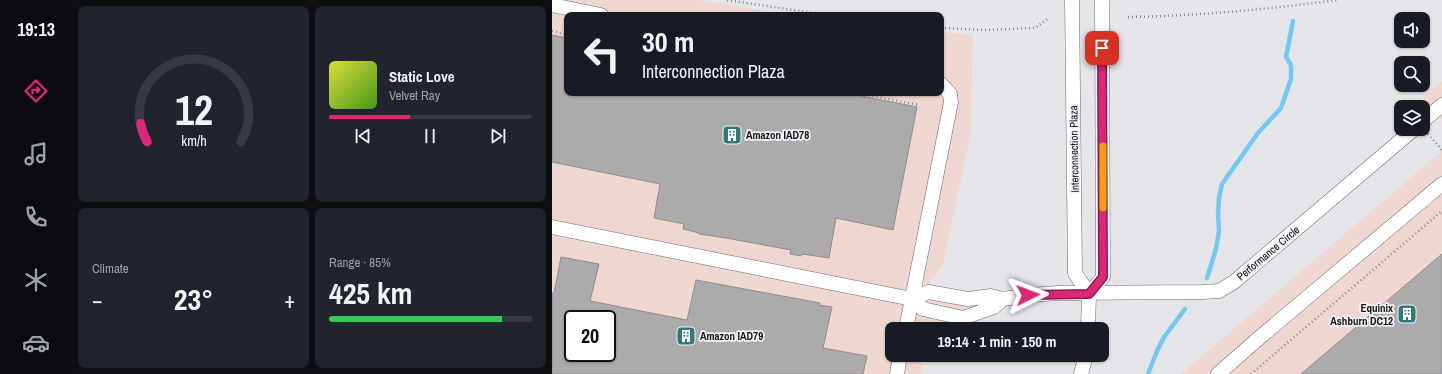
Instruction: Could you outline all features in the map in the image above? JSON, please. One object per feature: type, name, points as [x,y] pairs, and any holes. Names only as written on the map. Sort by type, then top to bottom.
[{"type":"street","name":"Interconnection Plaza","points":[[1072,0],[1075,273],[1089,294]]},
{"type":"street","points":[[1088,322],[1089,294],[1103,277],[1102,0]]},
{"type":"street","points":[[552,5],[586,12]]},
{"type":"street","points":[[907,322],[951,102],[950,94],[944,87]]},
{"type":"street","points":[[1430,121],[1442,105]]},
{"type":"street","name":"Performance Circle","points":[[1003,299],[1028,295],[1202,292],[1219,290],[1234,282],[1406,136]]},
{"type":"street","points":[[1218,374],[1442,184]]},
{"type":"street","points":[[552,227],[912,299],[923,309],[963,318],[994,306],[1003,299]]},
{"type":"street","points":[[912,299],[928,292],[968,299],[990,296],[1003,299]]},
{"type":"street","points":[[896,374],[899,362]]},
{"type":"street","points":[[1081,374],[1084,362]]},
{"type":"path","points":[[727,0],[807,12]]},
{"type":"path","points":[[1128,17],[1178,16],[1240,11],[1338,0]]},
{"type":"path","points":[[944,28],[984,30],[1035,28],[1049,18]]},
{"type":"path","points":[[552,32],[564,34]]},
{"type":"path","points":[[872,96],[919,105]]},
{"type":"path","points":[[1430,134],[1442,150]]},
{"type":"path","points":[[1251,374],[1442,211]]},
{"type":"shaded area","points":[[552,0],[698,0],[768,12],[564,12],[564,96],[944,96],[944,32],[973,35],[970,136],[943,265],[931,280],[927,298],[966,305],[962,322],[885,322],[885,362],[918,362],[923,364],[921,374],[552,374]]},
{"type":"shaded area","points":[[1442,81],[1442,119],[1430,105],[1430,100],[1426,100],[1423,97]]},
{"type":"shaded area","points":[[1442,151],[1442,374],[1181,374]]},
{"type":"building","name":"Amazon IAD78","points":[[552,35],[564,37],[564,96],[861,96],[917,107],[893,230],[836,218],[829,258],[802,254],[801,256],[790,254],[791,250],[699,234],[683,229],[684,224],[654,218],[660,184],[552,162]]},
{"type":"building","name":"Equinix Ashburn DC12","points":[[1442,254],[1442,374],[1301,374]]},
{"type":"building","name":"Amazon IAD79","points":[[561,257],[599,264],[590,301],[687,320],[696,280],[820,303],[819,305],[832,307],[823,348],[867,356],[863,374],[552,374],[552,293],[554,293]]},
{"type":"waterway","points":[[1207,278],[1216,249],[1219,231],[1219,198],[1222,184],[1258,133],[1281,108],[1291,79],[1291,65],[1286,57],[1293,21]]},
{"type":"waterway","points":[[1148,374],[1164,337],[1185,309]]},
{"type":"slow traffic","points":[[1103,146],[1103,208]]},
{"type":"place","name":"Amazon IAD78","points":[[732,135]]},
{"type":"place","name":"Equinix Ashburn DC12","points":[[1407,314]]},
{"type":"place","name":"Amazon IAD79","points":[[686,336]]},
{"type":"route","points":[[1028,295],[1060,293],[1089,294],[1103,277],[1102,48]]}]
